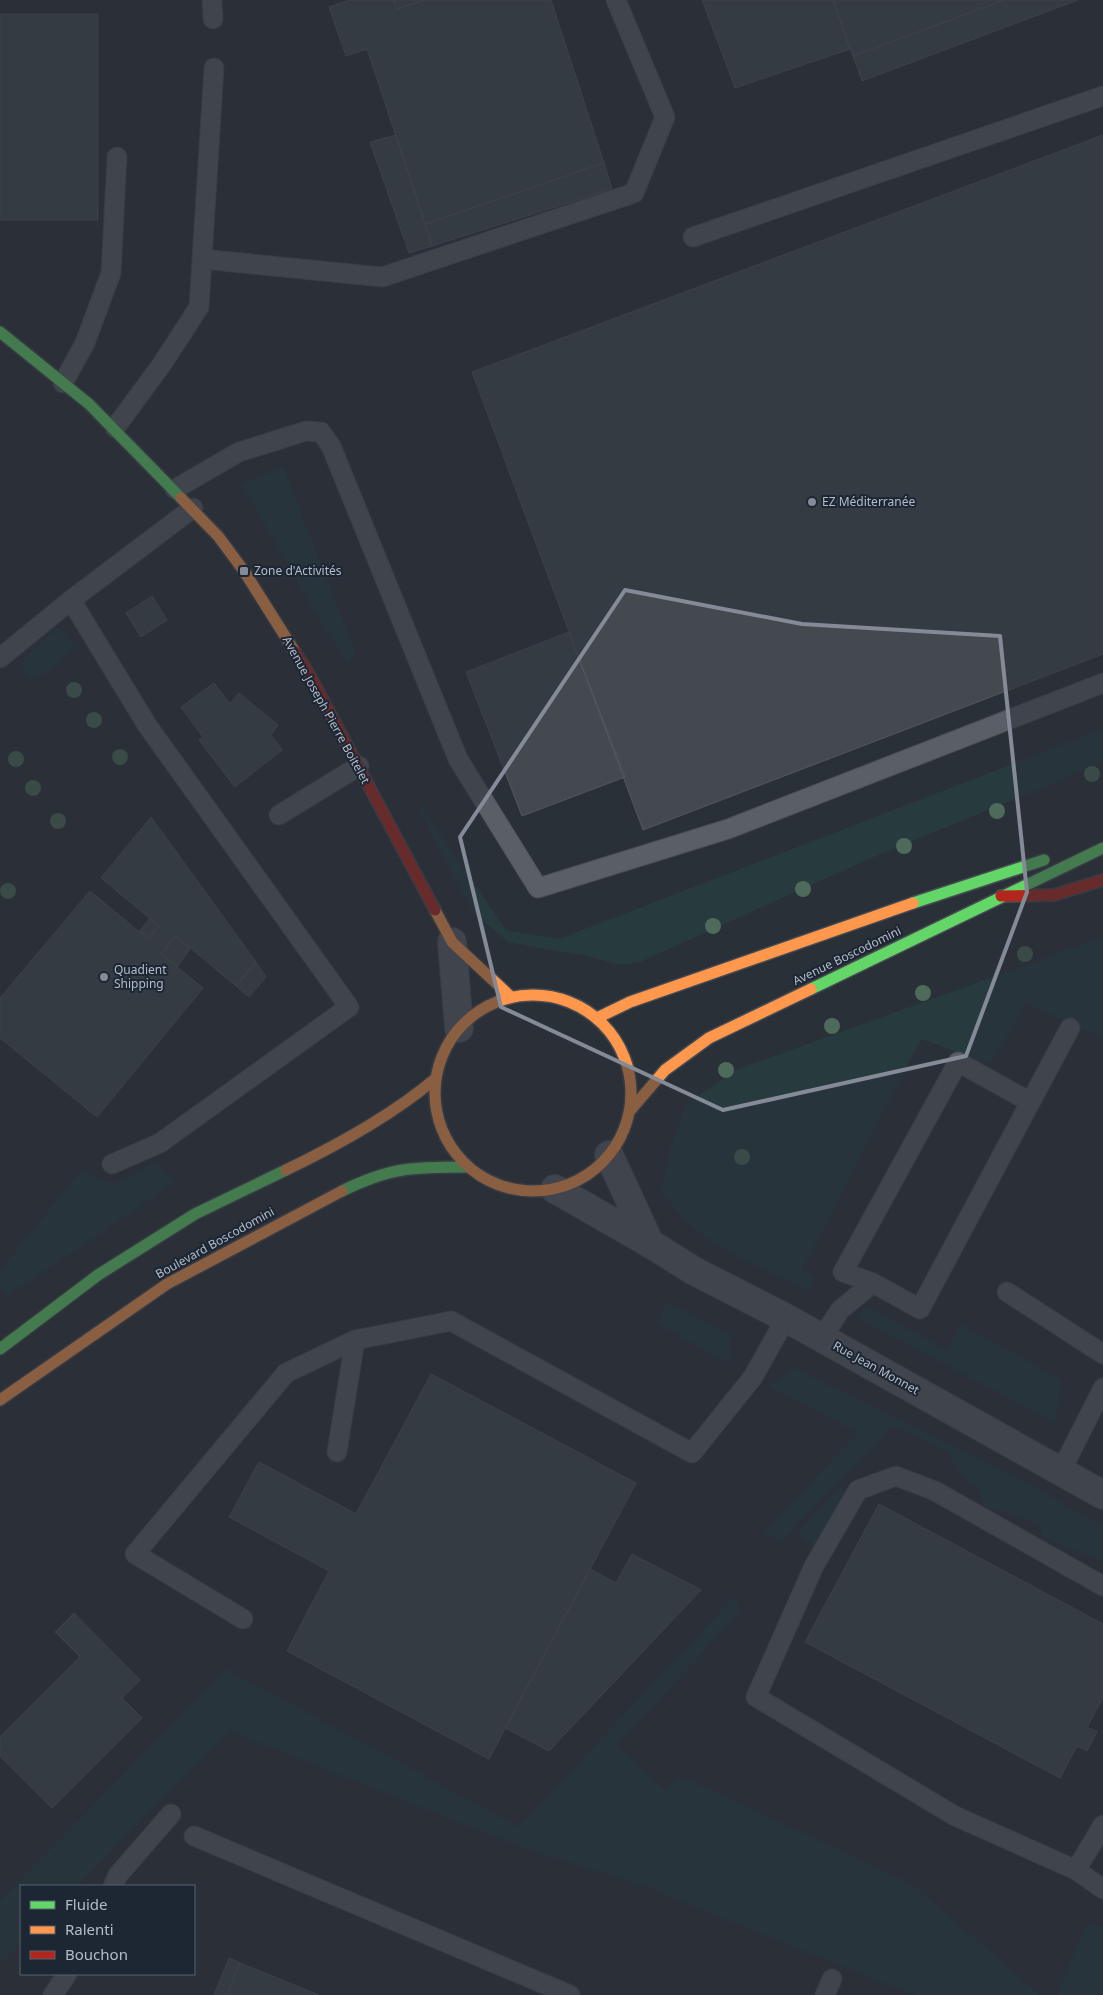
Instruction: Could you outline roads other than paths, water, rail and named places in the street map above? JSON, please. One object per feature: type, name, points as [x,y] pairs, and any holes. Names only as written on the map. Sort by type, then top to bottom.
[{"type":"main road","name":"Avenue Joseph Pierre Boitelet","points":[[0,332],[115,428],[193,508],[244,571],[310,676],[452,942],[511,997]]},
{"type":"main road","name":"Avenue Boscodomini","points":[[597,1018],[630,1002],[857,921],[1103,841]]},
{"type":"main road","points":[[1001,896],[1103,848]]},
{"type":"main road","name":"Avenue Boscodomini","points":[[630,1112],[665,1070],[709,1038],[1001,896],[1054,895],[1103,880]]},
{"type":"main road","points":[[541,995],[571,1002],[597,1018],[619,1046],[630,1078],[630,1112],[622,1135],[609,1156],[585,1177],[555,1190],[531,1192],[508,1189],[486,1181],[467,1167],[447,1142],[436,1112],[435,1079],[443,1052],[459,1028],[483,1009],[511,997],[541,995]]},
{"type":"main road","points":[[0,1349],[98,1275],[187,1219],[319,1154],[410,1100],[435,1079]]},
{"type":"main road","name":"Boulevard Boscodomini","points":[[0,1400],[168,1284],[339,1192],[372,1176],[393,1170],[420,1167],[467,1167]]},
{"type":"street","name":"Avenue Joseph Pierre Boitelet","points":[[452,942],[459,1028]]},
{"type":"street","points":[[609,1156],[650,1244]]},
{"type":"street","name":"Rue Jean Monnet","points":[[555,1190],[694,1271],[786,1318],[1103,1495]]},
{"type":"lane","points":[[202,259],[382,277],[634,193],[665,117],[616,0]]},
{"type":"lane","points":[[115,428],[162,364],[199,307],[214,68]]},
{"type":"lane","points":[[693,237],[1103,96]]},
{"type":"lane","points":[[63,383],[85,343],[111,273],[117,157]]},
{"type":"lane","points":[[176,490],[239,452],[306,431],[321,432],[331,446],[458,759],[538,888],[728,829],[1103,683]]},
{"type":"lane","points":[[0,658],[71,600],[193,508]]},
{"type":"lane","points":[[71,600],[147,725],[349,1008],[160,1143],[112,1164]]},
{"type":"lane","points":[[279,815],[358,766]]},
{"type":"lane","points":[[1030,1102],[958,1062],[842,1272],[872,1283],[920,1309],[1070,1028]]},
{"type":"lane","points":[[822,1338],[840,1310],[872,1283]]},
{"type":"lane","points":[[1007,1292],[1103,1354]]},
{"type":"lane","points":[[243,1619],[135,1554],[286,1373],[355,1340],[451,1322],[692,1453],[754,1377],[786,1318]]},
{"type":"lane","points":[[337,1452],[355,1340]]},
{"type":"lane","points":[[1061,1470],[1102,1392]]},
{"type":"lane","points":[[1103,1586],[935,1491],[896,1476],[858,1490],[814,1566],[756,1697],[955,1816],[1076,1870],[1103,1890]]},
{"type":"lane","points":[[113,1885],[118,1874],[171,1814]]},
{"type":"lane","points":[[1076,1870],[1103,1825]]},
{"type":"lane","points":[[194,1836],[570,1995]]},
{"type":"lane","points":[[54,1995],[66,1975]]},
{"type":"place","name":"EZ Méditerranée","points":[[812,502]]},
{"type":"place","name":"Zone d'Activités","points":[[244,571]]},
{"type":"place","name":"Quadient Shipping","points":[[104,977]]}]
